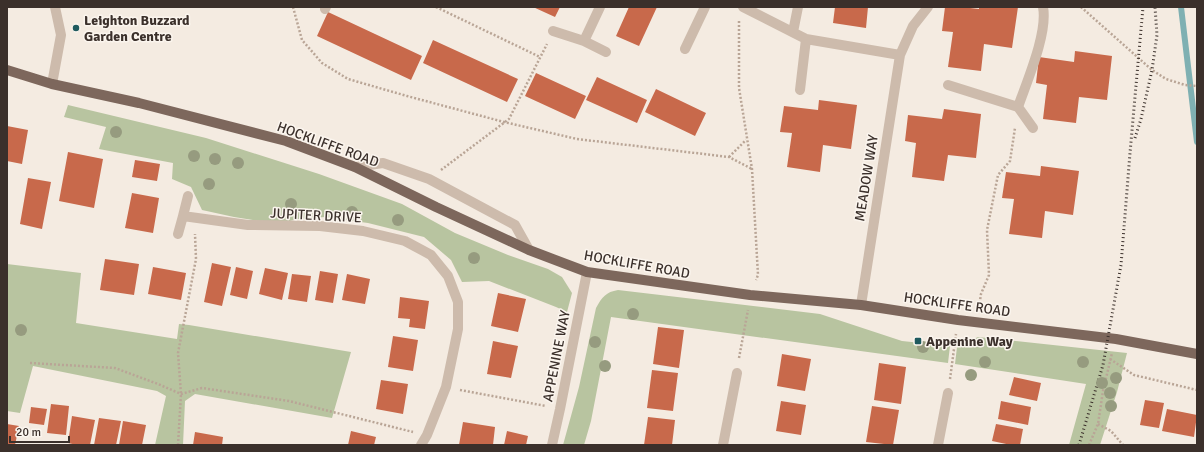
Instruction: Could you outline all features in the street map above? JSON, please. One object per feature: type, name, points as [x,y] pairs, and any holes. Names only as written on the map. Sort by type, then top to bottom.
[{"type":"main road","name":"HOCKLIFFE ROAD","points":[[7,70],[52,84],[139,104],[286,142],[355,166],[436,207],[529,250],[587,272],[750,295],[860,305],[958,320],[1116,339],[1197,354]]},
{"type":"street","points":[[52,84],[61,35],[55,7]]},
{"type":"street","points":[[584,41],[600,7]]},
{"type":"street","points":[[685,49],[706,7]]},
{"type":"street","points":[[793,32],[798,7]]},
{"type":"street","name":"MEADOW WAY","points":[[860,305],[900,55],[913,26],[928,7]]},
{"type":"street","points":[[1018,107],[1040,39],[1044,14],[1043,7]]},
{"type":"street","points":[[741,11],[793,32],[806,39],[900,55]]},
{"type":"street","points":[[553,31],[584,41],[606,52]]},
{"type":"street","points":[[800,90],[806,39]]},
{"type":"street","points":[[948,85],[1018,107],[1033,128]]},
{"type":"street","points":[[355,166],[383,163],[429,179],[515,225],[529,250]]},
{"type":"street","points":[[178,234],[188,196]]},
{"type":"street","name":"JUPITER DRIVE","points":[[183,216],[248,225],[320,226],[363,231],[405,241],[431,255],[448,276],[458,302],[458,329],[446,387],[427,435],[421,445]]},
{"type":"street","name":"APPENINE WAY","points":[[552,445],[587,272]]},
{"type":"street","points":[[723,445],[737,373]]},
{"type":"street","points":[[938,445],[948,393]]},
{"type":"path","points":[[293,7],[302,40],[322,62],[348,78],[406,96],[504,122],[577,139],[728,157],[752,168]]},
{"type":"path","points":[[436,7],[540,57]]},
{"type":"path","points":[[1081,7],[1152,70],[1166,79],[1185,85],[1196,86]]},
{"type":"path","points":[[737,373],[750,295],[758,275],[752,168],[746,140],[739,88],[741,11]]},
{"type":"path","points":[[429,179],[509,119],[553,31]]},
{"type":"path","points":[[976,322],[981,294],[989,275],[987,230],[998,175],[1010,161],[1018,107]]},
{"type":"path","points":[[728,157],[746,140]]},
{"type":"path","points":[[178,445],[181,394],[178,353],[196,259],[194,217]]},
{"type":"path","points":[[948,393],[958,320]]},
{"type":"path","points":[[1089,445],[1098,424],[1103,391],[1116,339]]},
{"type":"path","points":[[1110,359],[1134,375],[1197,390]]},
{"type":"path","points":[[30,363],[115,368],[181,394],[202,388],[289,401],[427,435]]},
{"type":"path","points":[[446,387],[560,409]]},
{"type":"path","points":[[1098,424],[1111,431],[1123,445]]},
{"type":"green space","points":[[68,105],[206,138],[319,174],[402,204],[455,233],[508,255],[548,269],[562,277],[572,293],[567,312],[489,281],[462,282],[451,260],[424,237],[368,223],[325,217],[298,219],[277,224],[202,210],[191,187],[172,179],[173,163],[99,149],[106,127],[64,117]]},
{"type":"green space","points":[[7,264],[81,273],[76,323],[177,339],[179,324],[189,325],[351,352],[332,418],[195,394],[185,401],[183,445],[155,445],[166,396],[157,391],[33,366],[20,413],[7,411]]},
{"type":"green space","points":[[618,290],[820,314],[902,341],[950,346],[948,363],[611,317],[591,421],[584,445],[563,445],[579,387],[596,308],[605,296],[610,292]]},
{"type":"green space","points":[[978,337],[1127,353],[1117,392],[1100,445],[1069,445],[1086,384],[955,364],[957,347]]},
{"type":"building","points":[[533,7],[560,7],[555,17]]},
{"type":"building","points":[[629,7],[657,7],[639,46],[616,36]]},
{"type":"building","points":[[835,7],[868,7],[866,28],[833,23]]},
{"type":"building","points":[[945,7],[979,9],[979,7],[1018,7],[1012,48],[984,44],[981,71],[948,67],[953,32],[942,31]]},
{"type":"building","points":[[328,12],[422,56],[411,80],[317,36]]},
{"type":"building","points":[[433,40],[518,79],[507,102],[423,63]]},
{"type":"building","points":[[1075,51],[1112,56],[1107,100],[1079,97],[1076,123],[1043,119],[1047,85],[1036,83],[1039,57],[1074,62]]},
{"type":"building","points":[[536,73],[586,96],[575,119],[525,96]]},
{"type":"building","points":[[597,77],[647,100],[637,123],[586,100]]},
{"type":"building","points":[[656,89],[706,113],[695,136],[645,112]]},
{"type":"building","points":[[819,100],[857,105],[851,149],[823,145],[820,172],[787,167],[792,133],[780,132],[784,106],[818,110]]},
{"type":"building","points":[[944,109],[981,114],[976,158],[948,155],[944,181],[912,177],[916,143],[905,141],[908,115],[942,119]]},
{"type":"building","points":[[7,126],[28,130],[22,164],[7,161]]},
{"type":"building","points":[[68,152],[103,159],[94,208],[59,201]]},
{"type":"building","points":[[135,160],[160,164],[157,181],[132,177]]},
{"type":"building","points":[[1041,166],[1079,171],[1073,215],[1045,211],[1042,238],[1009,234],[1014,199],[1002,198],[1006,172],[1040,176]]},
{"type":"building","points":[[28,178],[51,182],[42,229],[20,224]]},
{"type":"building","points":[[132,193],[159,198],[153,233],[125,228]]},
{"type":"building","points":[[105,259],[139,264],[134,295],[100,290]]},
{"type":"building","points":[[212,263],[231,267],[222,306],[204,302]]},
{"type":"building","points":[[153,267],[186,273],[181,300],[148,294]]},
{"type":"building","points":[[236,267],[253,271],[247,299],[230,295]]},
{"type":"building","points":[[265,268],[288,273],[282,300],[259,294]]},
{"type":"building","points":[[320,271],[338,274],[333,303],[315,300]]},
{"type":"building","points":[[292,274],[311,276],[307,302],[288,299]]},
{"type":"building","points":[[347,274],[370,279],[365,304],[342,300]]},
{"type":"building","points":[[498,293],[526,299],[518,332],[491,326]]},
{"type":"building","points":[[400,297],[429,301],[425,329],[409,327],[410,319],[398,318]]},
{"type":"building","points":[[658,327],[684,330],[679,368],[653,364]]},
{"type":"building","points":[[393,336],[418,340],[413,371],[388,367]]},
{"type":"building","points":[[493,341],[518,346],[511,378],[487,374]]},
{"type":"building","points":[[782,354],[811,359],[805,391],[777,386]]},
{"type":"building","points":[[879,363],[906,367],[901,404],[874,400]]},
{"type":"building","points":[[652,370],[678,373],[673,411],[647,408]]},
{"type":"building","points":[[1014,377],[1041,383],[1037,401],[1009,395]]},
{"type":"building","points":[[381,380],[408,384],[403,414],[376,409]]},
{"type":"building","points":[[1145,400],[1164,403],[1159,428],[1140,425]]},
{"type":"building","points":[[781,401],[806,405],[801,435],[776,431]]},
{"type":"building","points":[[1001,401],[1031,407],[1028,425],[998,419]]},
{"type":"building","points":[[51,404],[69,406],[66,435],[47,433]]},
{"type":"building","points":[[872,406],[899,410],[893,445],[866,442]]},
{"type":"building","points":[[31,407],[47,409],[44,425],[29,423]]},
{"type":"building","points":[[1167,409],[1197,415],[1194,437],[1162,431]]},
{"type":"building","points":[[72,416],[95,420],[90,445],[68,443]]},
{"type":"building","points":[[648,417],[675,420],[672,445],[644,445]]},
{"type":"building","points":[[99,418],[121,421],[116,445],[94,445]]},
{"type":"building","points":[[123,421],[146,425],[142,445],[119,445]]},
{"type":"building","points":[[463,422],[495,427],[493,445],[459,445]]},
{"type":"building","points":[[7,424],[19,426],[15,445],[7,445]]},
{"type":"building","points":[[996,424],[1023,429],[1020,445],[1011,445],[992,441]]},
{"type":"building","points":[[351,431],[376,437],[374,445],[348,445]]},
{"type":"building","points":[[507,431],[528,436],[526,445],[504,445]]},
{"type":"building","points":[[195,432],[223,437],[222,445],[193,445]]},
{"type":"waterway","points":[[1181,7],[1197,142]]},
{"type":"railway","points":[[1079,445],[1103,365],[1121,265],[1143,7]]},
{"type":"railway","points":[[1135,138],[1141,119],[1152,70],[1157,35],[1155,7]]},
{"type":"place","name":"Leighton Buzzard Garden Centre","points":[[76,28]]},
{"type":"place","name":"Appenine Way","points":[[918,341]]}]
